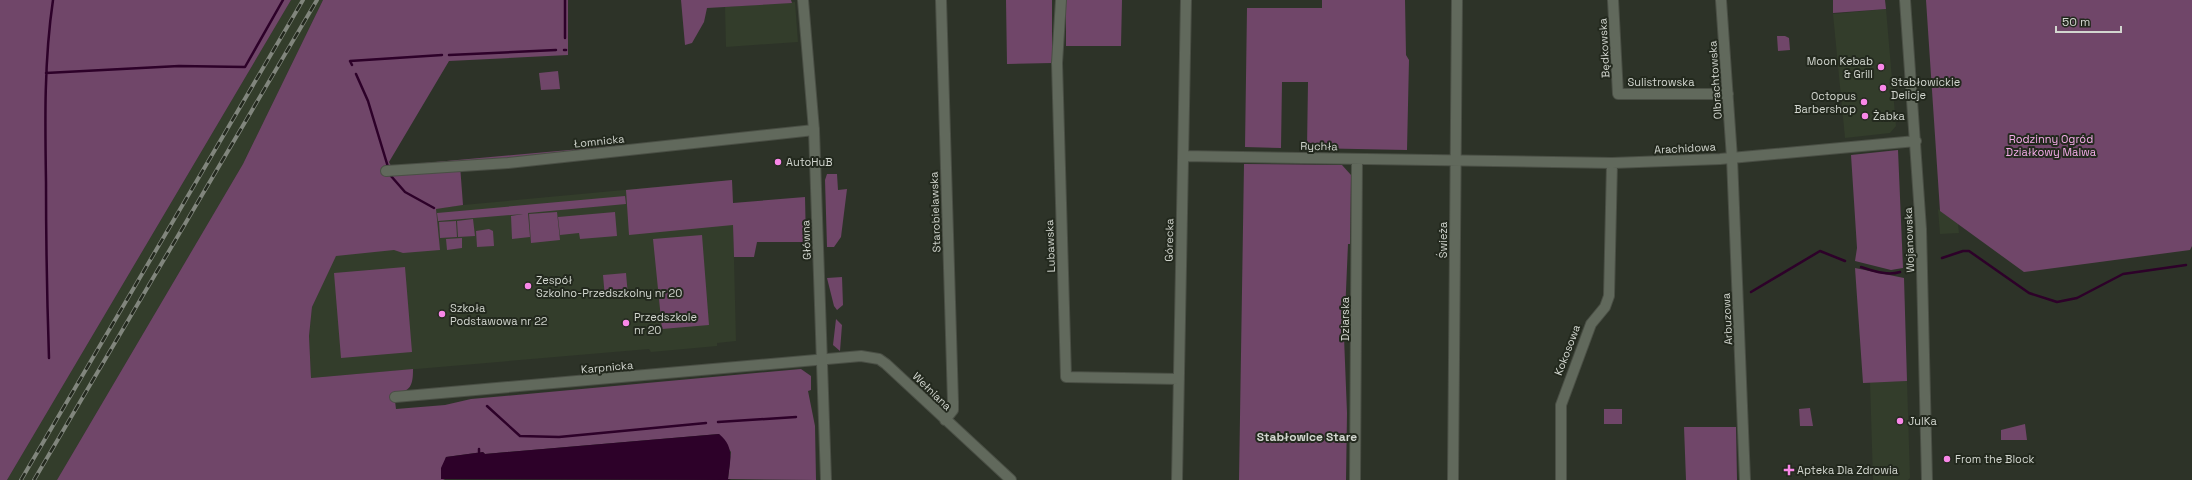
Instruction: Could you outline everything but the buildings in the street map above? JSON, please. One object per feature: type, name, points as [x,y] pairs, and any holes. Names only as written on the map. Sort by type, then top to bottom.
[{"type":"street","name":"Główna","points":[[803,0],[814,130],[826,480]]},
{"type":"street","name":"Starobielawska","points":[[941,0],[953,402],[953,410],[945,420]]},
{"type":"street","name":"Lubawska","points":[[1061,0],[1057,63],[1066,378],[1179,379]]},
{"type":"street","name":"Górecka","points":[[1177,480],[1186,0]]},
{"type":"street","name":"Świeża","points":[[1453,480],[1457,0]]},
{"type":"street","name":"Będkowska","points":[[1613,0],[1618,94]]},
{"type":"street","name":"Olbrachtowska","points":[[1721,0],[1732,158]]},
{"type":"street","name":"Wojanowska","points":[[1905,0],[1916,141],[1922,251],[1927,480]]},
{"type":"street","name":"Sulistrowska","points":[[1618,94],[1728,94]]},
{"type":"street","name":"Łomnicka","points":[[386,171],[508,163],[814,130]]},
{"type":"street","name":"Arachidowa","points":[[1455,161],[1612,163],[1732,158],[1916,141]]},
{"type":"street","name":"Rychła","points":[[1183,156],[1455,161]]},
{"type":"street","name":"Arbuzowa","points":[[1732,158],[1744,480]]},
{"type":"street","name":"Dziarska","points":[[1355,480],[1357,159]]},
{"type":"street","name":"Kokosowa","points":[[1561,480],[1561,405],[1587,332],[1594,319],[1606,307],[1609,296],[1612,163]]},
{"type":"street","name":"Wełniana","points":[[822,361],[861,356],[879,359],[1011,480]]},
{"type":"street","name":"Karpnicka","points":[[395,397],[822,361]]},
{"type":"shaded area","points":[[291,0],[323,0],[243,164],[57,480],[7,480]]},
{"type":"shaded area","points":[[795,2],[798,42],[726,47],[725,7]]},
{"type":"shaded area","points":[[1886,9],[1896,126],[1890,133],[1845,138],[1833,14]]},
{"type":"shaded area","name":"Zespół Szkolno-Przedszkolny nr 20","points":[[732,180],[736,341],[717,343],[717,346],[651,352],[649,349],[311,378],[309,336],[312,307],[331,264],[358,218],[463,205]]},
{"type":"shaded area","points":[[1938,209],[1958,224],[1959,233],[1940,234]]},
{"type":"shaded area","points":[[1907,381],[1910,478],[1908,480],[1873,480],[1870,382]]},
{"type":"shaded area","points":[[719,434],[724,439],[729,449],[730,460],[728,479],[731,480],[441,479],[441,468],[446,457],[483,452],[485,454]]},
{"type":"green space","points":[[0,0],[291,0],[7,480],[0,480]]},
{"type":"green space","points":[[323,0],[568,0],[568,55],[449,61],[389,162],[391,166],[680,140],[460,165],[463,205],[436,209],[440,250],[403,253],[394,250],[336,256],[312,307],[309,336],[311,378],[413,369],[410,387],[404,391],[394,393],[396,409],[445,405],[471,399],[801,369],[811,376],[811,390],[808,391],[815,426],[816,480],[728,479],[731,452],[719,434],[485,454],[483,452],[446,457],[441,478],[445,480],[57,480],[243,164]]},
{"type":"green space","points":[[681,0],[791,0],[792,3],[707,8],[704,22],[692,43],[685,45]]},
{"type":"green space","points":[[1006,0],[1052,0],[1052,63],[1007,64]]},
{"type":"green space","points":[[1066,0],[1122,0],[1121,46],[1066,46]]},
{"type":"green space","points":[[1322,0],[1405,0],[1406,55],[1409,60],[1407,150],[1307,148],[1308,82],[1282,82],[1281,148],[1245,147],[1247,8],[1322,8]]},
{"type":"green space","points":[[1833,0],[1885,0],[1886,9],[1833,13]]},
{"type":"green space","name":"Rodzinny Ogród Działkowy Malwa","points":[[1926,0],[2192,0],[2192,246],[2190,250],[2024,272],[1940,211]]},
{"type":"green space","points":[[1777,36],[1785,36],[1789,38],[1790,50],[1778,51]]},
{"type":"green space","points":[[558,71],[560,89],[541,90],[539,73]]},
{"type":"green space","points":[[1898,150],[1903,268],[1891,270],[1855,261],[1857,248],[1851,155]]},
{"type":"green space","points":[[1244,164],[1342,165],[1351,175],[1350,244],[1348,244],[1344,337],[1347,413],[1346,480],[1239,480]]},
{"type":"green space","points":[[827,174],[837,174],[838,190],[847,189],[841,237],[834,247],[827,247],[825,180]]},
{"type":"green space","points":[[732,180],[733,203],[805,197],[806,242],[757,242],[754,257],[734,257],[733,225],[629,235],[626,190]]},
{"type":"green space","points":[[625,196],[626,204],[528,213],[530,237],[512,239],[511,216],[523,214],[438,221],[437,213]]},
{"type":"green space","points":[[557,212],[560,240],[531,243],[529,214]]},
{"type":"green space","points":[[615,212],[617,236],[580,239],[579,233],[560,235],[558,217]]},
{"type":"green space","points":[[473,219],[475,236],[458,237],[457,221]]},
{"type":"green space","points":[[456,221],[457,237],[440,238],[439,222]]},
{"type":"green space","points":[[489,229],[493,231],[494,246],[477,247],[476,231]]},
{"type":"green space","points":[[702,235],[709,325],[662,329],[653,239]]},
{"type":"green space","points":[[462,238],[462,248],[447,250],[446,239]]},
{"type":"green space","points":[[405,267],[412,352],[341,358],[334,273]]},
{"type":"green space","points":[[1855,268],[1904,278],[1907,381],[1863,383]]},
{"type":"green space","points":[[626,273],[628,296],[605,298],[603,275]]},
{"type":"green space","points":[[842,277],[843,305],[837,310],[834,306],[827,278]]},
{"type":"green space","points":[[836,319],[842,325],[840,351],[833,345]]},
{"type":"green space","points":[[1810,408],[1813,426],[1800,426],[1799,409]]},
{"type":"green space","points":[[1604,409],[1622,409],[1622,424],[1604,424]]},
{"type":"green space","points":[[2025,424],[2027,440],[2001,440],[2001,430]]},
{"type":"green space","points":[[1684,427],[1736,427],[1737,480],[1686,480]]},
{"type":"waterway","points":[[49,358],[45,114],[48,46],[53,0]]},
{"type":"waterway","points":[[46,73],[179,66],[245,67],[283,0]]},
{"type":"waterway","points":[[565,0],[565,38]]},
{"type":"waterway","points":[[449,55],[556,50]]},
{"type":"waterway","points":[[352,65],[350,61],[442,55]]},
{"type":"waterway","points":[[356,74],[368,101],[388,167]]},
{"type":"waterway","points":[[391,176],[405,192],[434,208]]},
{"type":"waterway","points":[[1751,292],[1820,251],[1845,261]]},
{"type":"waterway","points":[[1942,258],[1963,251],[1969,251],[2029,293],[2057,302],[2077,298],[2123,274],[2186,265]]},
{"type":"waterway","points":[[1861,267],[1885,273],[1900,272]]},
{"type":"waterway","points":[[487,406],[520,436],[559,437],[706,423]]},
{"type":"waterway","points":[[718,422],[796,417]]},
{"type":"railway","points":[[21,480],[303,0]]},
{"type":"railway","points":[[34,480],[317,0]]},
{"type":"place","name":"Moon Kebab & Grill","points":[[1881,67]]},
{"type":"place","name":"Stabłowickie Delicje","points":[[1883,88]]},
{"type":"place","name":"Octopus Barbershop","points":[[1864,102]]},
{"type":"place","name":"Żabka","points":[[1865,116]]},
{"type":"place","name":"AutoHuB","points":[[778,162]]},
{"type":"place","name":"Zespół Szkolno-Przedszkolny nr 20","points":[[528,286]]},
{"type":"place","name":"Szkoła Podstawowa nr 22","points":[[442,314]]},
{"type":"place","name":"Przedszkole nr 20","points":[[626,323]]},
{"type":"place","name":"JulKa","points":[[1900,421]]},
{"type":"place","name":"From the Block","points":[[1947,459]]},
{"type":"place","name":"Apteka Dla Zdrowia","points":[[1789,470]]},
{"type":"district","name":"Stabłowice Stare","points":[[1307,437]]}]
